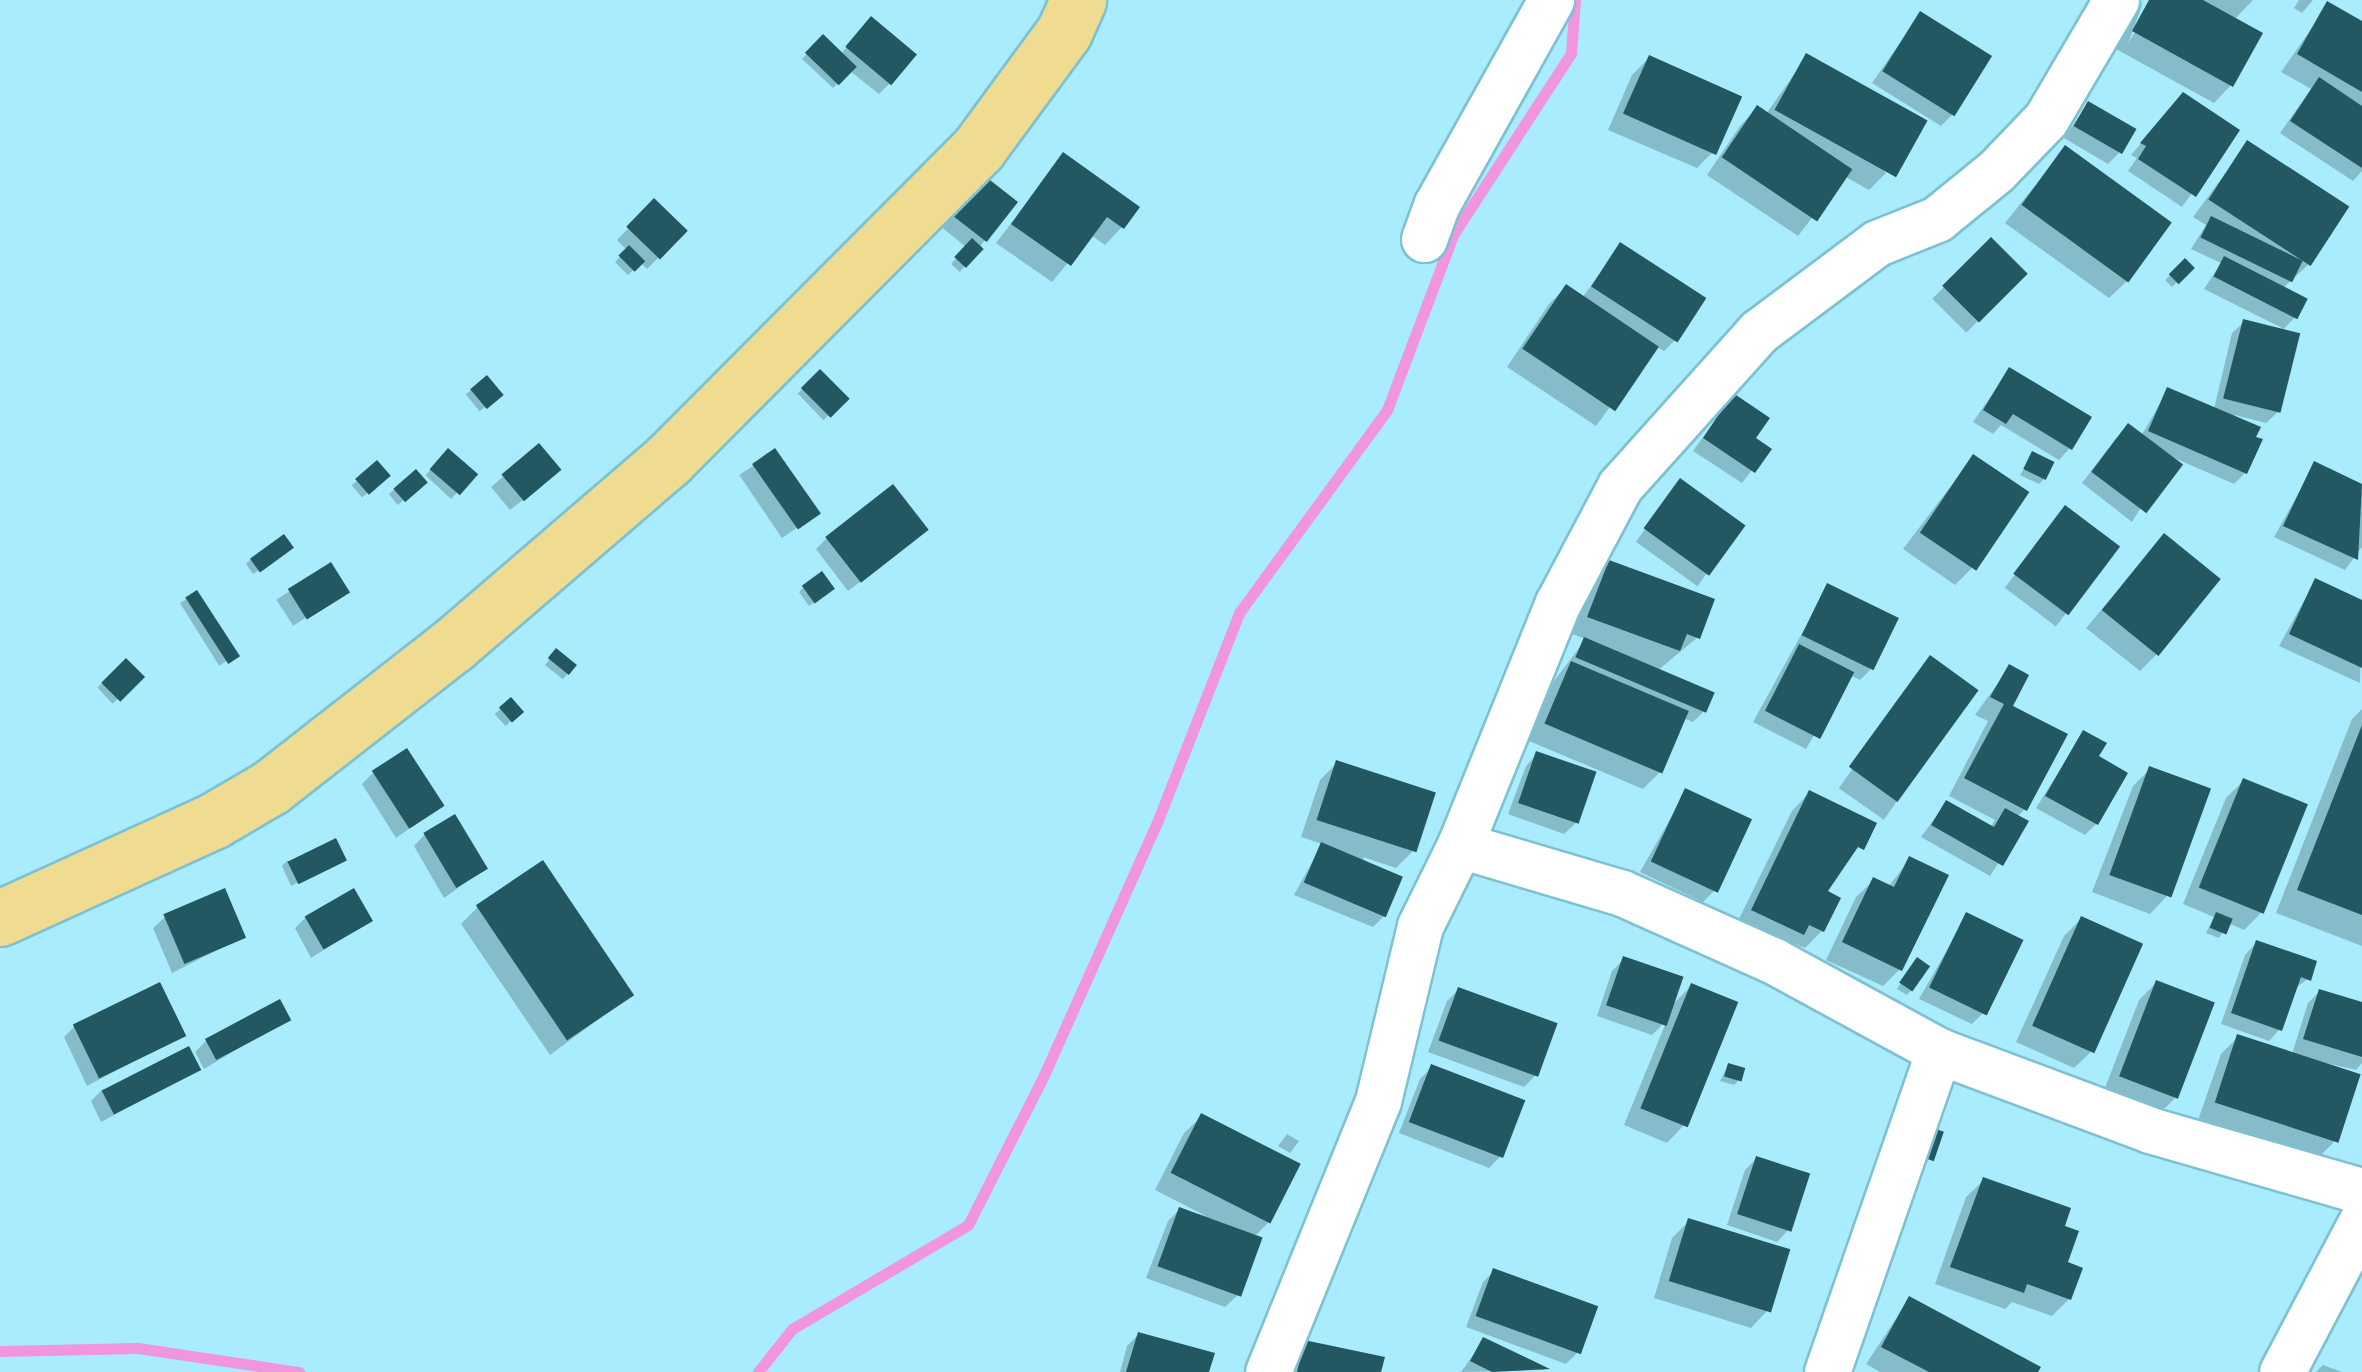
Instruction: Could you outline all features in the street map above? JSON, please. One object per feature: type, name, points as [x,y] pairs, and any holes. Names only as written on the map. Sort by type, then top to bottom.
[{"type":"main road","points":[[0,918],[214,821],[272,786],[453,644],[668,460],[978,149],[1064,32],[1078,0]]},
{"type":"street","points":[[1424,239],[1436,204],[1551,0]]},
{"type":"street","points":[[1268,1372],[1378,1101],[1420,926],[1460,846],[1558,602],[1620,486],[1758,332],[1877,243],[1938,219],[1996,171],[2046,119],[2116,0]]},
{"type":"street","points":[[1460,846],[1622,893],[1774,961],[1939,1051],[2150,1130],[2362,1191]]},
{"type":"street","points":[[1827,1372],[1939,1051]]},
{"type":"street","points":[[2282,1372],[2362,1220]]},
{"type":"building","points":[[2149,0],[2203,0],[2263,33],[2233,87],[2132,31]]},
{"type":"building","points":[[2327,1],[2362,21],[2362,92],[2297,54]]},
{"type":"building","points":[[1920,11],[1992,56],[1954,116],[1882,71]]},
{"type":"building","points":[[871,16],[917,55],[891,85],[845,47]]},
{"type":"building","points":[[823,34],[857,67],[839,85],[805,53]]},
{"type":"building","points":[[1806,53],[1928,120],[1896,177],[1774,110]]},
{"type":"building","points":[[1649,55],[1742,96],[1716,155],[1623,113]]},
{"type":"building","points":[[2319,77],[2362,106],[2362,168],[2290,121]]},
{"type":"building","points":[[2183,92],[2240,130],[2196,197],[2138,159],[2146,146],[2140,143]]},
{"type":"building","points":[[2088,101],[2136,129],[2122,154],[2074,126]]},
{"type":"building","points":[[1757,105],[1852,169],[1817,222],[1722,157]]},
{"type":"building","points":[[2247,140],[2349,206],[2311,266],[2208,200]]},
{"type":"building","points":[[2065,145],[2172,223],[2128,282],[2022,205]]},
{"type":"building","points":[[1063,152],[1140,207],[1124,229],[1107,217],[1071,266],[1011,224]]},
{"type":"building","points":[[981,173],[1018,202],[987,242],[950,213]]},
{"type":"building","points":[[654,198],[688,231],[660,259],[626,227]]},
{"type":"building","points":[[2211,216],[2303,261],[2292,282],[2200,238]]},
{"type":"building","points":[[1991,237],[2028,274],[1979,323],[1942,286]]},
{"type":"building","points":[[972,238],[984,249],[966,268],[954,257]]},
{"type":"building","points":[[1620,242],[1706,298],[1678,343],[1591,286]]},
{"type":"building","points":[[629,245],[645,261],[635,272],[618,256]]},
{"type":"building","points":[[2224,256],[2308,299],[2297,319],[2214,276]]},
{"type":"building","points":[[2185,258],[2195,268],[2179,284],[2169,274]]},
{"type":"building","points":[[1566,284],[1659,347],[1615,411],[1522,349]]},
{"type":"building","points":[[2243,319],[2300,333],[2280,413],[2223,399]]},
{"type":"building","points":[[2009,367],[2092,417],[2072,450],[2013,414],[2006,424],[1983,410]]},
{"type":"building","points":[[820,369],[850,399],[831,418],[801,388]]},
{"type":"building","points":[[487,375],[504,395],[487,409],[470,389]]},
{"type":"building","points":[[2167,387],[2261,427],[2256,437],[2263,439],[2247,474],[2148,431]]},
{"type":"building","points":[[1733,393],[1770,418],[1756,438],[1772,449],[1755,473],[1703,438]]},
{"type":"building","points":[[2128,423],[2183,465],[2146,513],[2091,472]]},
{"type":"building","points":[[539,443],[561,470],[524,501],[501,474]]},
{"type":"building","points":[[448,448],[478,474],[460,495],[430,469]]},
{"type":"building","points":[[775,448],[821,514],[798,530],[752,464]]},
{"type":"building","points":[[2032,451],[2054,462],[2046,480],[2023,469]]},
{"type":"building","points":[[1973,454],[2029,492],[1976,571],[1920,533]]},
{"type":"building","points":[[377,460],[391,476],[369,495],[355,479]]},
{"type":"building","points":[[2314,461],[2362,484],[2358,560],[2283,526]]},
{"type":"building","points":[[416,469],[428,483],[405,502],[393,489]]},
{"type":"building","points":[[1680,478],[1746,526],[1709,576],[1644,528]]},
{"type":"building","points":[[893,484],[929,530],[861,583],[825,537]]},
{"type":"building","points":[[2065,505],[2120,547],[2068,615],[2013,574]]},
{"type":"building","points":[[2164,533],[2221,579],[2158,656],[2102,610]]},
{"type":"building","points":[[284,534],[294,548],[260,572],[250,559]]},
{"type":"building","points":[[1609,560],[1715,599],[1700,639],[1687,634],[1680,651],[1587,617]]},
{"type":"building","points":[[331,562],[350,593],[307,620],[288,589]]},
{"type":"building","points":[[822,571],[835,589],[815,603],[802,586]]},
{"type":"building","points":[[2315,578],[2362,600],[2362,668],[2289,634]]},
{"type":"building","points":[[1827,583],[1899,618],[1873,670],[1802,635]]},
{"type":"building","points":[[197,590],[240,656],[228,664],[185,598]]},
{"type":"building","points":[[1584,637],[1715,692],[1706,713],[1575,657]]},
{"type":"building","points":[[1799,644],[1854,672],[1820,739],[1765,711]]},
{"type":"building","points":[[556,648],[577,665],[569,675],[548,658]]},
{"type":"building","points":[[1930,655],[1979,690],[1897,802],[1849,767]]},
{"type":"building","points":[[126,658],[145,677],[120,702],[101,683]]},
{"type":"building","points":[[1571,661],[1689,711],[1662,774],[1544,724]]},
{"type":"building","points":[[2009,664],[2029,675],[2013,706],[2068,734],[2027,811],[1964,778],[2004,704],[1990,697]]},
{"type":"building","points":[[511,697],[524,712],[512,723],[499,707]]},
{"type":"building","points":[[2362,725],[2362,915],[2297,890]]},
{"type":"building","points":[[2083,730],[2107,743],[2099,756],[2128,773],[2098,825],[2045,796]]},
{"type":"building","points":[[407,748],[445,806],[409,829],[372,771]]},
{"type":"building","points":[[1536,751],[1597,772],[1579,824],[1518,803]]},
{"type":"building","points":[[1336,760],[1436,792],[1416,852],[1317,820]]},
{"type":"building","points":[[2149,766],[2211,789],[2171,898],[2109,875]]},
{"type":"building","points":[[2243,778],[2308,804],[2264,914],[2199,887]]},
{"type":"building","points":[[1685,788],[1752,819],[1718,893],[1651,861]]},
{"type":"building","points":[[1809,790],[1877,823],[1864,850],[1858,847],[1828,891],[1841,898],[1824,932],[1809,925],[1804,935],[1751,910]]},
{"type":"building","points":[[1946,800],[1994,827],[2005,808],[2029,821],[2003,866],[1931,825]]},
{"type":"building","points":[[455,814],[488,869],[456,888],[423,833]]},
{"type":"building","points":[[336,838],[347,860],[298,884],[287,862]]},
{"type":"building","points":[[1321,842],[1403,877],[1386,917],[1304,883]]},
{"type":"building","points":[[1909,856],[1949,875],[1902,971],[1842,942],[1873,877],[1894,887]]},
{"type":"building","points":[[543,860],[634,995],[567,1040],[476,905]]},
{"type":"building","points":[[225,888],[246,938],[184,964],[163,914]]},
{"type":"building","points":[[354,888],[373,921],[324,949],[305,916]]},
{"type":"building","points":[[1966,912],[2024,940],[1987,1016],[1929,987]]},
{"type":"building","points":[[2216,912],[2233,919],[2226,935],[2210,928]]},
{"type":"building","points":[[2081,916],[2143,944],[2094,1053],[2032,1026]]},
{"type":"building","points":[[2256,940],[2317,961],[2311,981],[2301,977],[2282,1031],[2231,1013]]},
{"type":"building","points":[[1623,956],[1684,977],[1667,1026],[1606,1005]]},
{"type":"building","points":[[1917,957],[1930,966],[1912,992],[1899,982]]},
{"type":"building","points":[[2156,980],[2215,1003],[2178,1099],[2119,1076]]},
{"type":"building","points":[[160,982],[186,1036],[99,1078],[73,1025]]},
{"type":"building","points":[[1691,983],[1738,1002],[1688,1127],[1640,1108]]},
{"type":"building","points":[[1458,987],[1558,1023],[1538,1077],[1439,1041]]},
{"type":"building","points":[[2319,989],[2362,1002],[2362,1057],[2303,1039]]},
{"type":"building","points":[[280,999],[291,1020],[216,1060],[205,1039]]},
{"type":"building","points":[[2237,1034],[2361,1074],[2338,1143],[2215,1102]]},
{"type":"building","points":[[189,1046],[201,1070],[114,1115],[102,1090]]},
{"type":"building","points":[[1728,1063],[1745,1068],[1741,1081],[1724,1076]]},
{"type":"building","points":[[1431,1064],[1525,1100],[1503,1158],[1409,1122]]},
{"type":"building","points":[[1201,1113],[1301,1164],[1270,1224],[1171,1173]]},
{"type":"building","points":[[1924,1125],[1944,1132],[1934,1161],[1914,1154]]},
{"type":"building","points":[[1756,1156],[1810,1174],[1791,1232],[1737,1214]]},
{"type":"building","points":[[1983,1177],[2071,1208],[2065,1226],[2079,1231],[2068,1262],[2083,1268],[2071,1300],[2027,1284],[2024,1293],[1950,1267]]},
{"type":"building","points":[[1179,1207],[1263,1237],[1241,1297],[1157,1266]]},
{"type":"building","points":[[1688,1218],[1790,1249],[1771,1312],[1669,1281]]},
{"type":"building","points":[[1493,1268],[1598,1306],[1581,1354],[1476,1316]]},
{"type":"building","points":[[1909,1296],[2041,1367],[2038,1372],[1929,1372],[1881,1347]]},
{"type":"building","points":[[1138,1332],[1215,1353],[1209,1372],[1126,1372]]},
{"type":"building","points":[[1483,1337],[1550,1369],[1492,1372],[1470,1361]]},
{"type":"building","points":[[1304,1340],[1385,1357],[1381,1372],[1297,1372]]},
{"type":"waterway","points":[[758,1372],[792,1329],[968,1225],[1044,1075],[1158,820],[1239,613],[1387,410],[1453,235],[1571,53],[1575,0]]},
{"type":"waterway","points":[[0,1351],[138,1348],[299,1372]]}]
